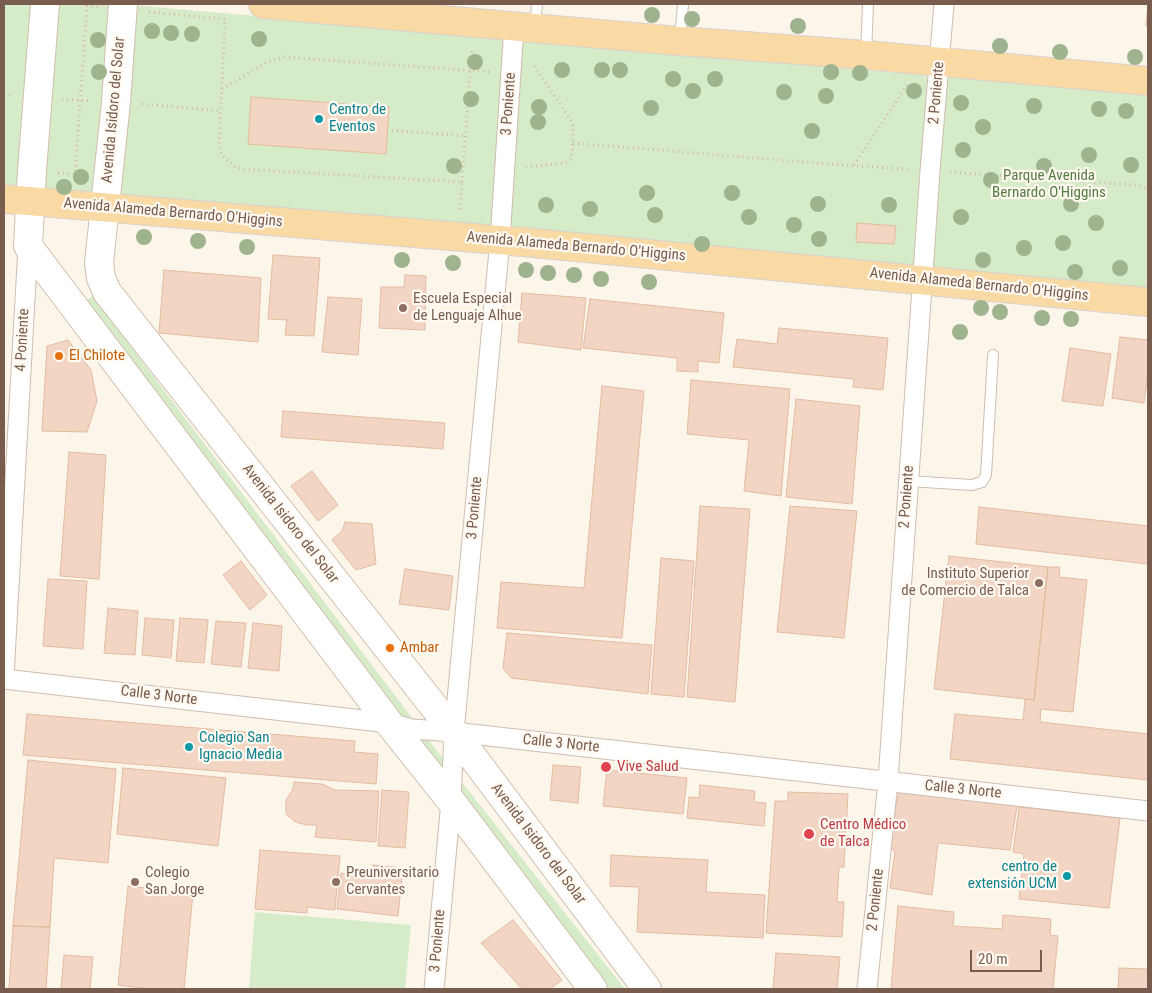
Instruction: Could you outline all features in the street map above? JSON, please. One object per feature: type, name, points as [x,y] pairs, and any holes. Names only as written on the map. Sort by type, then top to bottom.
[{"type":"main road","name":"4 Poniente","points":[[28,246],[17,200],[45,4]]},
{"type":"main road","points":[[263,4],[474,22],[528,19],[679,42],[866,55],[938,72],[1148,81]]},
{"type":"main road","name":"Avenida Isidoro del Solar","points":[[123,7],[116,102],[99,263],[101,278],[107,292],[454,732],[647,989]]},
{"type":"main road","name":"Avenida Alameda Bernardo O'Higgins","points":[[17,200],[500,240],[1148,302]]},
{"type":"main road","points":[[28,246],[389,723],[452,801],[593,989]]},
{"type":"street","name":"2 Poniente","points":[[867,989],[888,782],[922,280],[944,4]]},
{"type":"street","name":"3 Poniente","points":[[434,989],[452,801],[454,732],[500,240],[512,63],[528,19]]},
{"type":"street","name":"4 Poniente","points":[[4,678],[28,246]]},
{"type":"street","name":"Calle 3 Norte","points":[[4,678],[389,723],[412,729],[454,732],[1148,811]]},
{"type":"lane","points":[[679,42],[683,4]]},
{"type":"lane","points":[[866,55],[868,4]]},
{"type":"lane","points":[[908,481],[972,485],[982,482],[986,475],[993,355]]},
{"type":"path","points":[[75,174],[88,6],[123,7],[225,19],[219,150],[236,168],[462,182]]},
{"type":"path","points":[[460,215],[474,22]]},
{"type":"path","points":[[222,89],[267,62],[284,57],[493,72],[494,62],[534,65],[572,122],[572,155],[564,163],[520,168]]},
{"type":"path","points":[[854,166],[910,80],[938,72]]},
{"type":"path","points":[[387,130],[466,136]]},
{"type":"path","points":[[572,143],[854,166],[1135,185],[1148,188]]},
{"type":"green space","name":"Parque Avenida Bernardo O'Higgins","points":[[4,4],[120,4],[1148,95],[1148,291],[4,184]]},
{"type":"green space","points":[[94,295],[95,299],[434,747],[625,989],[600,989],[84,302]]},
{"type":"green space","points":[[255,912],[411,925],[405,989],[249,989]]},
{"type":"building","points":[[1148,4],[1148,26],[1146,26]]},
{"type":"building","name":"Centro de Eventos","points":[[251,97],[389,107],[386,154],[248,144]]},
{"type":"building","points":[[857,223],[896,226],[894,244],[856,242]]},
{"type":"building","points":[[273,255],[320,258],[314,336],[285,335],[287,320],[268,319]]},
{"type":"building","points":[[164,270],[261,278],[258,342],[159,333]]},
{"type":"building","name":"Escuela Especial de Lenguaje Alhue","points":[[405,275],[426,276],[425,330],[379,328],[381,287],[404,287]]},
{"type":"building","points":[[522,293],[586,298],[581,350],[518,342]]},
{"type":"building","points":[[328,297],[362,299],[358,355],[322,352]]},
{"type":"building","points":[[590,299],[724,313],[719,363],[698,361],[698,372],[677,371],[677,358],[583,348]]},
{"type":"building","points":[[779,328],[888,338],[883,390],[853,387],[854,379],[733,367],[737,339],[777,344]]},
{"type":"building","points":[[1120,337],[1148,340],[1148,373],[1144,403],[1112,398]]},
{"type":"building","points":[[68,340],[91,370],[97,401],[87,432],[42,431],[47,346]]},
{"type":"building","points":[[1070,348],[1111,354],[1103,406],[1062,401]]},
{"type":"building","points":[[691,380],[790,389],[781,496],[744,491],[749,440],[687,434]]},
{"type":"building","points":[[602,386],[644,391],[622,638],[497,628],[501,582],[584,588]]},
{"type":"building","points":[[796,399],[860,406],[852,504],[786,497]]},
{"type":"building","points":[[283,411],[445,423],[443,449],[281,437]]},
{"type":"building","points":[[69,452],[106,455],[99,579],[60,576]]},
{"type":"building","points":[[312,471],[338,505],[318,521],[291,486]]},
{"type":"building","points":[[700,506],[750,509],[735,702],[687,697]]},
{"type":"building","points":[[790,506],[857,511],[844,638],[777,632]]},
{"type":"building","points":[[979,507],[1148,526],[1148,564],[976,544]]},
{"type":"building","points":[[345,522],[372,524],[376,564],[356,570],[332,540],[342,531]]},
{"type":"building","points":[[949,556],[1048,567],[1034,700],[934,689]]},
{"type":"building","points":[[661,558],[694,561],[684,697],[651,694]]},
{"type":"building","points":[[241,561],[267,595],[250,610],[223,575]]},
{"type":"building","points":[[1048,567],[1060,567],[1059,577],[1087,580],[1073,712],[1041,709],[1040,722],[1148,734],[1148,780],[950,759],[955,714],[1023,720],[1025,699],[1034,700]]},
{"type":"building","points":[[405,569],[453,576],[449,610],[399,604]]},
{"type":"building","points":[[48,579],[87,581],[83,649],[43,646]]},
{"type":"building","points":[[108,608],[138,611],[135,655],[104,653]]},
{"type":"building","points":[[145,618],[174,620],[171,658],[142,655]]},
{"type":"building","points":[[180,618],[208,620],[204,663],[176,661]]},
{"type":"building","points":[[216,621],[246,623],[241,667],[211,664]]},
{"type":"building","points":[[253,623],[282,626],[279,671],[248,668]]},
{"type":"building","points":[[507,633],[652,645],[648,694],[511,678],[503,668]]},
{"type":"building","name":"Colegio San Ignacio Media","points":[[27,714],[355,741],[354,752],[378,754],[376,784],[23,755]]},
{"type":"building","points":[[28,760],[116,769],[108,863],[54,858],[50,927],[13,926]]},
{"type":"building","points":[[553,765],[581,767],[578,803],[550,800]]},
{"type":"building","points":[[123,768],[226,778],[218,846],[117,834]]},
{"type":"building","points":[[607,770],[687,778],[683,814],[603,806]]},
{"type":"building","points":[[294,782],[322,784],[335,790],[379,791],[376,842],[315,837],[317,825],[299,823],[286,814],[286,800],[293,789]]},
{"type":"building","points":[[700,785],[755,791],[754,802],[766,803],[764,826],[687,818],[689,797],[699,798]]},
{"type":"building","points":[[382,790],[409,792],[405,848],[378,846]]},
{"type":"building","points":[[900,790],[1017,806],[1010,850],[938,843],[932,895],[890,888],[895,851],[889,848],[893,816]]},
{"type":"building","name":"Centro Médico de Talca","points":[[788,792],[848,794],[844,867],[839,867],[837,902],[844,902],[842,937],[766,933],[775,801],[788,801]]},
{"type":"building","name":"centro de extensión UCM","points":[[1019,807],[1120,818],[1109,908],[1019,899],[1024,854],[1013,852]]},
{"type":"building","points":[[260,850],[340,856],[335,910],[307,907],[307,913],[255,909]]},
{"type":"building","points":[[611,855],[708,860],[706,892],[765,895],[763,938],[637,932],[639,887],[610,886]]},
{"type":"building","points":[[373,865],[403,868],[398,916],[337,909],[341,873],[372,877]]},
{"type":"building","points":[[128,886],[193,893],[184,989],[150,989],[118,985]]},
{"type":"building","points":[[898,906],[954,912],[953,926],[1002,929],[1003,915],[1051,919],[1050,935],[1058,936],[1053,989],[891,989]]},
{"type":"building","points":[[513,920],[562,980],[550,989],[522,989],[481,943]]},
{"type":"building","points":[[13,926],[50,927],[46,989],[9,989]]},
{"type":"building","points":[[776,953],[840,957],[837,989],[773,989]]},
{"type":"building","points":[[64,955],[93,957],[90,989],[61,989]]},
{"type":"building","points":[[1119,968],[1148,969],[1148,989],[1118,989]]},
{"type":"place","name":"Centro de Eventos","points":[[319,119]]},
{"type":"place","name":"Escuela Especial de Lenguaje Alhue","points":[[403,308]]},
{"type":"place","name":"El Chilote","points":[[59,356]]},
{"type":"place","name":"Instituto Superior de Comercio de Talca","points":[[1039,583]]},
{"type":"place","name":"Ambar","points":[[390,648]]},
{"type":"place","name":"Colegio San Ignacio Media","points":[[189,747]]},
{"type":"place","name":"Vive Salud","points":[[606,767]]},
{"type":"place","name":"Centro Médico de Talca","points":[[809,834]]},
{"type":"place","name":"centro de extensión UCM","points":[[1067,876]]},
{"type":"place","name":"Colegio San Jorge","points":[[135,882]]},
{"type":"place","name":"Preuniversitario Cervantes","points":[[336,882]]}]
